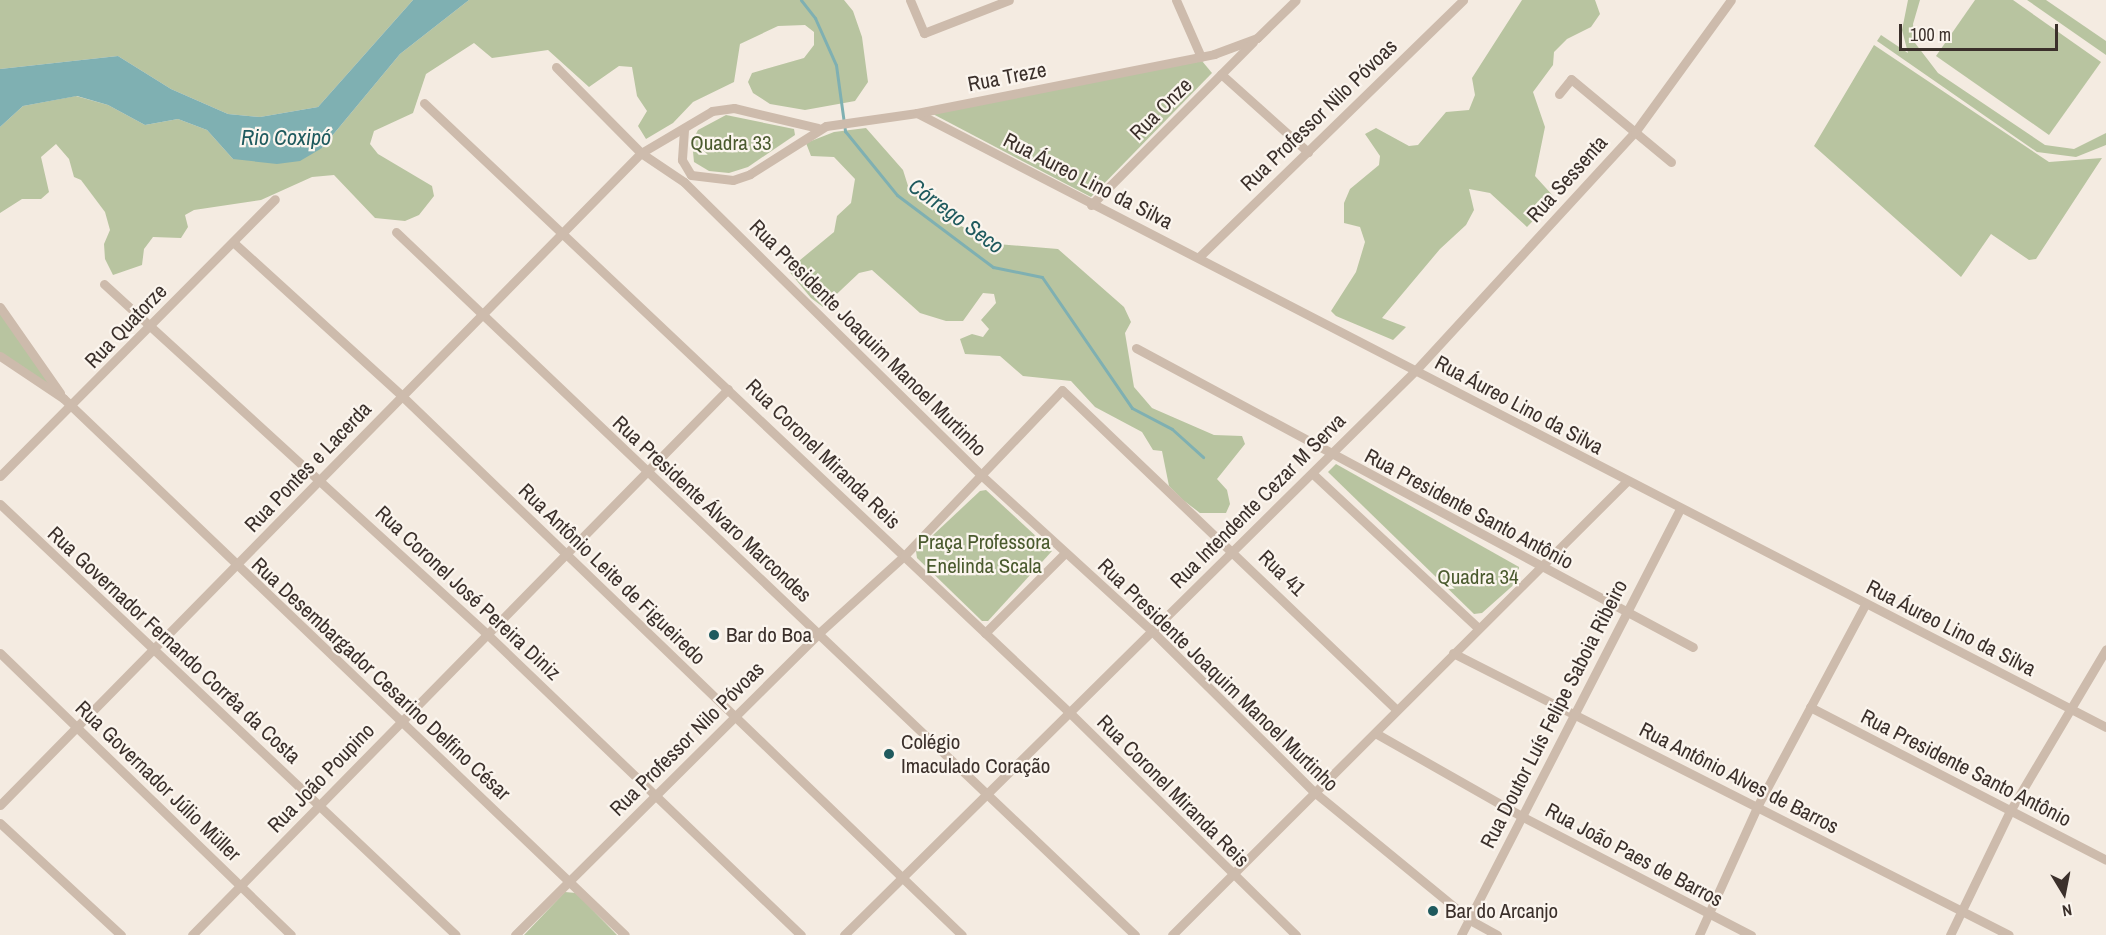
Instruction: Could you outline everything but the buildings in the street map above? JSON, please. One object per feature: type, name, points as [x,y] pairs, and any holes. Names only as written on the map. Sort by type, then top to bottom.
[{"type":"street","points":[[910,0],[924,33],[1009,0]]},
{"type":"street","points":[[1176,0],[1201,57]]},
{"type":"street","name":"Rua Onze","points":[[1091,205],[1296,0]]},
{"type":"street","name":"Rua Professor Nilo Póvoas","points":[[1200,256],[1463,0]]},
{"type":"street","name":"Rua Sessenta","points":[[1416,371],[1635,132],[1731,0]]},
{"type":"street","name":"Rua Treze","points":[[641,153],[684,130],[712,111],[734,108],[822,127],[917,114],[1201,57],[1257,38]]},
{"type":"street","name":"Rua Presidente Joaquim Manoel Murtinho","points":[[556,67],[641,153],[684,182],[981,475],[1064,554],[1152,631],[1312,791],[1470,920],[1497,935]]},
{"type":"street","points":[[1221,74],[1308,152]]},
{"type":"street","points":[[1559,94],[1571,79],[1671,162]]},
{"type":"street","name":"Rua Coronel Miranda Reis","points":[[424,103],[1070,713],[1230,874],[1296,935]]},
{"type":"street","name":"Rua Áureo Lino da Silva","points":[[917,114],[1091,205],[1200,256],[1679,510],[2106,727]]},
{"type":"street","name":"Rua Treze","points":[[691,175],[733,180],[750,174],[822,127]]},
{"type":"street","points":[[684,130],[682,160],[691,175],[684,182]]},
{"type":"street","name":"Rua Pontes e Lacerda","points":[[0,805],[563,235],[641,153]]},
{"type":"street","name":"Rua Quatorze","points":[[0,476],[72,407],[275,199]]},
{"type":"street","name":"Rua Presidente Álvaro Marcondes","points":[[396,232],[1135,935]]},
{"type":"street","name":"Rua Antônio Leite de Figueiredo","points":[[233,242],[402,396],[962,935]]},
{"type":"street","name":"Rua Coronel José Pereira Diniz","points":[[104,284],[487,634],[801,935]]},
{"type":"street","name":"Rua Desembargador Cesarino Delfino César","points":[[0,307],[63,398],[234,567],[569,879],[625,935]]},
{"type":"street","name":"Rua Presidente Santo Antônio","points":[[1136,348],[1331,456],[1693,647]]},
{"type":"street","name":"Rua Desembargador Cesarino Delfino César","points":[[0,356],[63,398]]},
{"type":"street","name":"Rua Intendente Cezar M Serva","points":[[844,935],[1416,371]]},
{"type":"street","name":"Rua João Poupino","points":[[192,935],[728,388]]},
{"type":"street","name":"Rua Professor Nilo Póvoas","points":[[515,935],[819,633],[904,556],[1062,390]]},
{"type":"street","name":"Rua 41","points":[[1062,390],[1396,709]]},
{"type":"street","points":[[1313,474],[1478,628]]},
{"type":"street","points":[[1172,935],[1312,791],[1377,734],[1396,709],[1626,482]]},
{"type":"street","name":"Rua Governador Fernando Corrêa da Costa","points":[[0,504],[456,935]]},
{"type":"street","name":"Rua Doutor Luís Felipe Saboia Ribeiro","points":[[1461,935],[1523,817],[1572,714],[1679,510]]},
{"type":"street","points":[[985,633],[1064,554]]},
{"type":"street","points":[[1699,935],[1758,805],[1865,605]]},
{"type":"street","points":[[1950,935],[2010,811],[2106,649]]},
{"type":"street","name":"Rua Governador Júlio Müller","points":[[0,653],[291,935]]},
{"type":"street","name":"Rua Antônio Alves de Barros","points":[[1453,653],[1758,805],[2009,935]]},
{"type":"street","name":"Rua Presidente Santo Antônio","points":[[1810,707],[2106,860]]},
{"type":"street","name":"Rua João Paes de Barros","points":[[1377,734],[1523,817],[1751,935]]},
{"type":"street","points":[[0,823],[121,935]]},
{"type":"green space","points":[[0,0],[413,0],[318,107],[260,117],[228,114],[171,89],[118,56],[0,69]]},
{"type":"green space","points":[[469,0],[844,0],[853,11],[862,37],[868,82],[855,101],[805,110],[770,104],[753,93],[748,82],[752,73],[804,58],[814,45],[814,32],[805,25],[778,26],[740,44],[734,82],[693,102],[673,123],[646,139],[638,126],[647,111],[637,96],[632,67],[619,66],[589,87],[548,50],[492,58],[474,43],[426,74],[413,113],[374,131],[370,144],[378,154],[432,186],[434,196],[419,215],[405,221],[375,218],[334,175],[312,177],[261,200],[194,210],[185,215],[188,227],[181,238],[153,237],[144,249],[142,265],[113,275],[105,259],[104,244],[110,230],[105,212],[81,180],[74,177],[69,159],[56,144],[41,157],[49,192],[41,199],[22,199],[0,213],[0,127],[23,106],[76,96],[108,105],[145,125],[178,119],[207,130],[233,159],[322,148],[400,54]]},
{"type":"green space","points":[[1522,0],[1595,0],[1600,14],[1591,27],[1567,39],[1554,52],[1553,65],[1533,92],[1545,127],[1535,176],[1555,198],[1527,227],[1490,193],[1469,189],[1474,210],[1466,225],[1440,249],[1382,318],[1406,327],[1393,340],[1336,316],[1331,311],[1356,272],[1365,242],[1360,227],[1344,223],[1344,203],[1350,189],[1379,165],[1380,156],[1365,134],[1376,128],[1409,146],[1418,145],[1446,112],[1469,110],[1475,95],[1472,78]]},
{"type":"green space","points":[[1908,0],[1920,0],[1913,24],[1915,43],[1938,73],[2045,145],[2074,149],[2106,133],[2106,145],[2076,157],[2037,152],[1877,41],[1881,35],[1908,53],[1902,30]]},
{"type":"green space","points":[[1975,0],[2013,0],[2101,62],[2049,135],[1936,56]]},
{"type":"green space","points":[[2027,0],[2046,0],[2106,41],[2106,55]]},
{"type":"green space","points":[[1874,45],[2049,162],[2102,158],[2036,259],[2029,260],[1991,234],[1961,277],[1814,146]]},
{"type":"green space","points":[[1202,61],[1212,73],[1091,197],[931,113]]},
{"type":"green space","name":"Quadra 33","points":[[726,115],[794,129],[795,135],[748,167],[729,173],[709,171],[694,162],[692,141],[698,130]]},
{"type":"green space","points":[[866,128],[903,170],[909,189],[949,220],[997,244],[1058,249],[1124,307],[1131,322],[1125,333],[1134,387],[1152,408],[1214,435],[1242,436],[1245,444],[1217,479],[1227,490],[1230,504],[1226,513],[1200,513],[1183,500],[1169,486],[1162,451],[1153,450],[1142,432],[1095,407],[1071,381],[1023,376],[1000,356],[965,354],[960,339],[972,334],[983,337],[989,329],[981,320],[996,303],[994,294],[983,293],[963,321],[946,321],[920,313],[872,270],[859,273],[823,307],[811,298],[788,270],[834,232],[837,216],[851,203],[855,179],[834,157],[811,156],[806,143],[834,132]]},
{"type":"green space","points":[[0,310],[56,390],[0,354]]},
{"type":"green space","name":"Quadra 34","points":[[1336,464],[1519,567],[1518,581],[1482,613],[1474,614],[1328,472]]},
{"type":"green space","name":"Praça Professora Enelinda Scala","points":[[986,490],[1052,551],[988,621],[982,621],[917,558],[916,551],[980,491]]},
{"type":"green space","points":[[565,892],[576,893],[617,935],[524,935]]},
{"type":"water","name":"Rio Coxipó","points":[[413,0],[469,0],[400,54],[322,148],[300,161],[277,164],[233,159],[207,130],[178,119],[145,125],[108,105],[77,96],[23,106],[0,127],[0,69],[118,56],[171,89],[228,114],[260,117],[318,107]]},
{"type":"waterway","name":"Córrego Seco","points":[[801,0],[815,18],[836,65],[845,131],[897,195],[993,267],[1042,277],[1132,408],[1172,429],[1203,457]]},
{"type":"place","name":"Bar do Boa","points":[[714,635]]},
{"type":"place","name":"Colégio Imaculado Coração","points":[[889,754]]},
{"type":"place","name":"Bar do Arcanjo","points":[[1433,911]]}]
